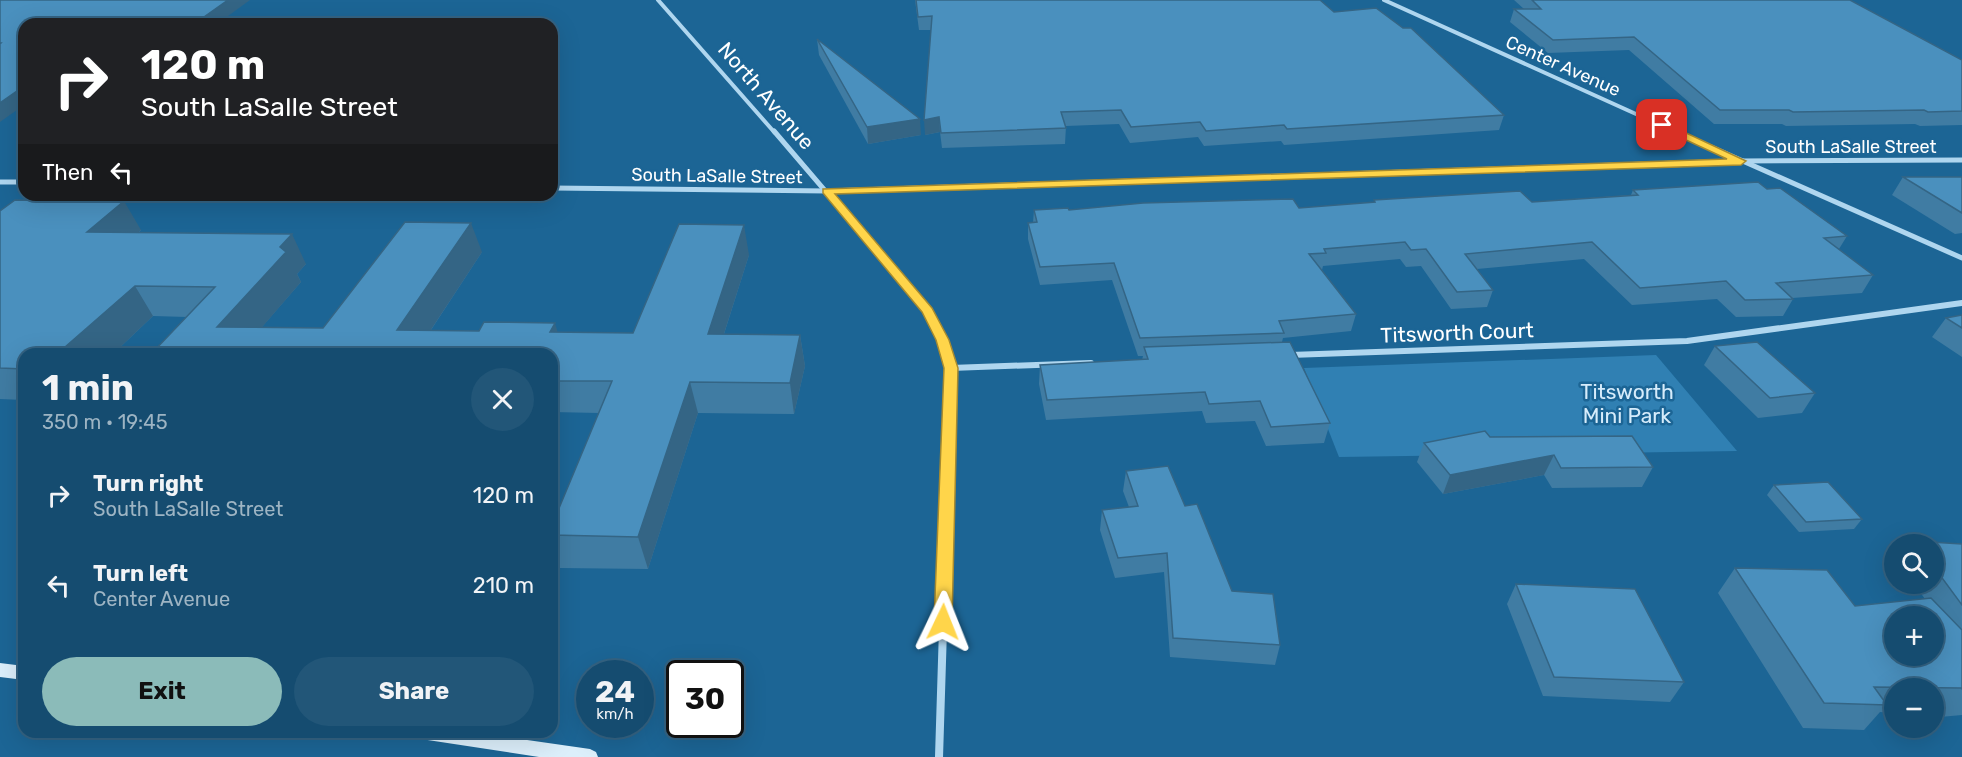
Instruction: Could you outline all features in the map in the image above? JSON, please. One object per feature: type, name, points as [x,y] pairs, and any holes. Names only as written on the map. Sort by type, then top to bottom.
[{"type":"street","name":"North Avenue","points":[[658,0],[827,191],[928,311],[943,340],[951,368],[939,757]]},
{"type":"street","name":"Center Avenue","points":[[1384,0],[1962,258]]},
{"type":"street","name":"South LaSalle Street","points":[[558,188],[827,191],[1741,161],[1962,160]]},
{"type":"street","points":[[0,182],[18,182]]},
{"type":"street","name":"Titsworth Court","points":[[1280,356],[1687,340],[1733,336],[1962,303]]},
{"type":"street","points":[[951,368],[1100,362]]},
{"type":"street","points":[[0,670],[18,672]]},
{"type":"street","points":[[462,738],[590,757]]},
{"type":"green space","name":"Titsworth Mini Park","points":[[1656,355],[1737,451],[1339,457],[1304,368]]},
{"type":"building","points":[[0,0],[228,0],[202,18],[18,18],[18,90],[0,103]]},
{"type":"building","points":[[916,0],[1320,0],[1334,12],[1376,8],[1403,28],[1411,28],[1504,115],[1287,129],[1284,125],[1206,131],[1200,122],[1131,127],[1121,110],[1061,112],[1066,128],[941,133],[939,117],[924,120],[932,16],[918,17]]},
{"type":"building","points":[[1532,0],[1850,0],[1962,60],[1962,111],[1720,110],[1634,37],[1553,40],[1514,9],[1541,9]]},
{"type":"building","points":[[817,39],[920,119],[867,127]]},
{"type":"building","points":[[1903,177],[1962,177],[1962,213]]},
{"type":"building","points":[[1758,182],[1767,189],[1780,188],[1847,236],[1824,238],[1873,275],[1776,283],[1793,299],[1745,300],[1726,281],[1640,288],[1592,242],[1465,254],[1493,290],[1457,292],[1426,249],[1411,250],[1405,242],[1324,249],[1326,253],[1309,254],[1356,314],[1279,321],[1284,333],[1140,338],[1114,263],[1040,267],[1028,223],[1037,222],[1034,210],[1068,208],[1069,210],[1143,203],[1293,199],[1299,208],[1375,202],[1374,200],[1520,191],[1532,202],[1638,195],[1633,190]]},
{"type":"building","points":[[15,200],[124,201],[87,232],[292,234],[280,247],[286,252],[217,327],[323,328],[405,222],[471,223],[397,330],[479,331],[484,322],[555,323],[550,332],[633,333],[679,224],[744,225],[708,334],[800,335],[790,383],[690,382],[638,537],[558,535],[558,511],[612,381],[558,381],[558,348],[157,348],[215,287],[135,286],[64,348],[18,348],[18,369],[0,368],[0,211]]},
{"type":"building","points":[[1962,315],[1962,328],[1946,318]]},
{"type":"building","points":[[1290,342],[1330,423],[1271,427],[1260,401],[1209,404],[1205,392],[1047,400],[1040,365],[1148,359],[1144,347]]},
{"type":"building","points":[[1757,342],[1815,393],[1770,398],[1715,346]]},
{"type":"building","points":[[1485,431],[1490,437],[1632,436],[1653,467],[1561,468],[1554,455],[1450,475],[1424,443]]},
{"type":"building","points":[[1168,466],[1185,506],[1197,504],[1232,591],[1273,594],[1280,645],[1173,638],[1167,553],[1118,558],[1102,510],[1138,506],[1126,471]]},
{"type":"building","points":[[1828,482],[1862,519],[1806,522],[1774,485]]},
{"type":"building","points":[[1944,543],[1962,544],[1962,605],[1944,581]]},
{"type":"building","points":[[1735,568],[1827,570],[1855,606],[1931,598],[1939,606],[1884,606],[1884,666],[1944,666],[1944,611],[1962,630],[1962,689],[1944,688],[1944,678],[1884,678],[1884,687],[1874,687],[1884,701],[1884,705],[1824,703]]},
{"type":"building","points":[[1516,584],[1635,589],[1684,682],[1554,677]]},
{"type":"route","points":[[943,622],[951,368],[943,340],[928,311],[827,191],[1741,161],[1662,125]]}]
